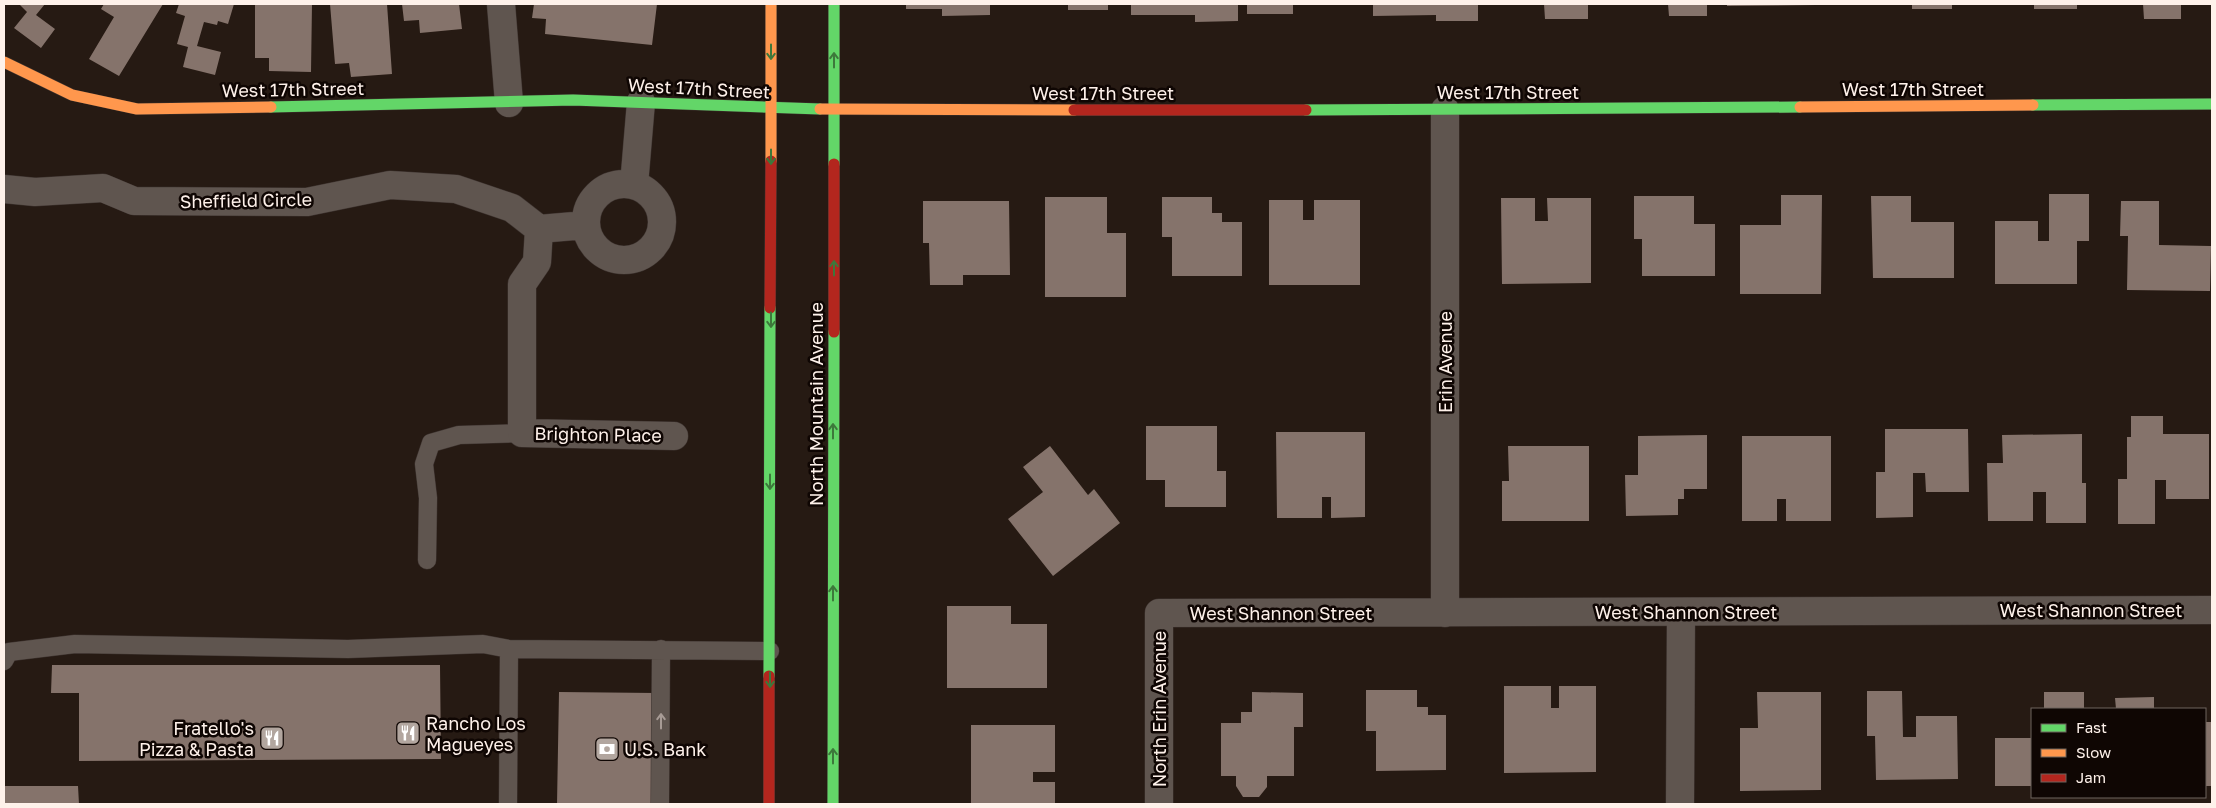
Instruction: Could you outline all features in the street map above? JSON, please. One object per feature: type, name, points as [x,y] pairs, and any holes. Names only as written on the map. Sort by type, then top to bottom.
[{"type":"street","points":[[500,4],[510,103]]},
{"type":"street","points":[[769,804],[771,4]]},
{"type":"street","name":"North Mountain Avenue","points":[[833,804],[834,4]]},
{"type":"street","name":"West 17th Street","points":[[4,62],[72,95],[137,109],[510,103],[573,100],[833,109],[1445,110],[2212,104]]},
{"type":"street","points":[[634,185],[642,102]]},
{"type":"street","name":"Erin Avenue","points":[[1445,110],[1445,613]]},
{"type":"street","points":[[620,184],[634,185],[648,193],[657,204],[662,218],[660,233],[653,246],[642,256],[627,260],[612,258],[599,251],[590,239],[586,225],[588,210],[594,198],[606,189],[620,184]]},
{"type":"street","name":"Sheffield Circle","points":[[4,189],[36,192],[103,188],[134,201],[307,202],[390,185],[456,189],[512,208],[539,229]]},
{"type":"street","points":[[522,433],[522,284],[537,262],[539,229],[586,225]]},
{"type":"street","name":"Brighton Place","points":[[522,433],[674,436]]},
{"type":"street","name":"West Shannon Street","points":[[1159,613],[2212,610]]},
{"type":"street","points":[[1680,804],[1681,612]]},
{"type":"street","name":"North Erin Avenue","points":[[1159,613],[1159,804]]},
{"type":"lane","points":[[427,560],[428,498],[424,464],[431,443],[459,435],[522,433]]},
{"type":"lane","points":[[4,661],[9,652],[76,644],[348,649],[483,644],[510,649],[770,651]]},
{"type":"lane","points":[[508,804],[510,649]]},
{"type":"lane","points":[[660,804],[661,649]]},
{"type":"building","points":[[19,4],[45,4],[36,15],[55,29],[41,48],[14,28],[27,12]]},
{"type":"building","points":[[104,4],[163,4],[119,76],[89,59],[114,17],[101,9]]},
{"type":"building","points":[[179,4],[234,4],[228,24],[218,21],[217,25],[204,22],[197,46],[221,52],[215,75],[183,67],[188,47],[177,44],[185,16],[176,13]]},
{"type":"building","points":[[255,4],[312,4],[311,72],[269,71],[269,58],[255,58]]},
{"type":"building","points":[[330,4],[387,4],[392,74],[351,77],[349,63],[335,64]]},
{"type":"building","points":[[402,4],[459,4],[462,29],[420,33],[419,20],[404,21]]},
{"type":"building","points":[[534,4],[657,4],[652,45],[545,34],[546,19],[532,18]]},
{"type":"building","points":[[906,4],[990,4],[990,15],[942,16],[942,9],[906,9]]},
{"type":"building","points":[[1068,4],[1108,4],[1108,10],[1068,10]]},
{"type":"building","points":[[1131,4],[1238,4],[1238,21],[1195,22],[1195,15],[1131,15]]},
{"type":"building","points":[[1247,4],[1293,4],[1293,14],[1247,14]]},
{"type":"building","points":[[1373,4],[1478,4],[1478,21],[1436,21],[1436,15],[1373,16]]},
{"type":"building","points":[[1544,4],[1588,4],[1588,19],[1545,19]]},
{"type":"building","points":[[1668,4],[1707,4],[1707,16],[1669,16]]},
{"type":"building","points":[[1727,4],[1816,4],[1816,5],[1727,6]]},
{"type":"building","points":[[1912,4],[1952,4],[1952,9],[1912,9]]},
{"type":"building","points":[[2034,4],[2077,4],[2077,9],[2034,9]]},
{"type":"building","points":[[2143,4],[2181,4],[2181,19],[2144,19]]},
{"type":"building","points":[[2049,194],[2089,194],[2089,241],[2077,241],[2077,284],[1995,284],[1995,221],[2038,221],[2038,241],[2049,241]]},
{"type":"building","points":[[1781,195],[1822,195],[1821,294],[1740,294],[1740,225],[1781,225]]},
{"type":"building","points":[[1634,196],[1694,196],[1694,224],[1715,224],[1715,276],[1642,276],[1642,239],[1634,239]]},
{"type":"building","points":[[1871,196],[1911,196],[1911,222],[1954,222],[1954,278],[1873,278]]},
{"type":"building","points":[[1045,197],[1107,197],[1107,233],[1126,233],[1126,297],[1045,297]]},
{"type":"building","points":[[1162,197],[1212,197],[1212,213],[1222,213],[1222,222],[1242,222],[1242,276],[1172,276],[1172,237],[1162,237]]},
{"type":"building","points":[[1501,198],[1535,198],[1535,221],[1548,221],[1547,198],[1591,198],[1591,283],[1502,284]]},
{"type":"building","points":[[1269,200],[1303,200],[1303,220],[1314,220],[1314,200],[1360,200],[1360,285],[1269,285]]},
{"type":"building","points":[[923,201],[1009,201],[1010,275],[963,275],[963,285],[930,285],[929,243],[923,243]]},
{"type":"building","points":[[2121,201],[2159,201],[2159,245],[2211,246],[2210,291],[2127,290],[2128,236],[2120,236]]},
{"type":"building","points":[[2131,416],[2163,416],[2163,434],[2209,434],[2209,499],[2166,499],[2166,480],[2155,480],[2155,524],[2118,524],[2118,479],[2127,479],[2127,437],[2131,437]]},
{"type":"building","points":[[1146,426],[1217,426],[1217,471],[1226,471],[1226,507],[1165,507],[1165,480],[1146,480]]},
{"type":"building","points":[[1885,429],[1968,429],[1969,492],[1926,492],[1925,473],[1913,473],[1913,517],[1876,518],[1876,472],[1885,472]]},
{"type":"building","points":[[1276,432],[1365,432],[1365,517],[1331,518],[1331,497],[1322,497],[1322,518],[1277,518]]},
{"type":"building","points":[[2082,434],[2082,483],[2086,483],[2086,523],[2046,523],[2046,492],[2033,492],[2033,521],[1988,521],[1987,463],[2003,463],[2002,435]]},
{"type":"building","points":[[1707,435],[1707,489],[1684,489],[1684,499],[1678,499],[1678,515],[1626,516],[1625,475],[1638,475],[1638,436]]},
{"type":"building","points":[[1742,436],[1831,436],[1831,521],[1786,521],[1786,499],[1777,499],[1777,521],[1742,521]]},
{"type":"building","points":[[1050,446],[1088,495],[1094,489],[1120,523],[1053,576],[1008,519],[1043,492],[1023,467]]},
{"type":"building","points":[[1508,446],[1589,446],[1589,521],[1502,521],[1502,481],[1509,481]]},
{"type":"building","points":[[947,606],[1011,606],[1011,624],[1047,624],[1047,688],[947,688]]},
{"type":"building","points":[[52,665],[440,665],[441,759],[79,761],[79,693],[51,693]]},
{"type":"building","points":[[1504,686],[1551,686],[1551,708],[1559,708],[1559,686],[1596,686],[1596,772],[1504,773]]},
{"type":"building","points":[[1366,690],[1417,690],[1417,707],[1428,707],[1428,715],[1446,715],[1446,770],[1376,771],[1376,731],[1366,731]]},
{"type":"building","points":[[1867,691],[1902,691],[1903,737],[1916,737],[1916,716],[1957,716],[1958,779],[1876,780],[1875,736],[1867,736]]},
{"type":"building","name":"U.S. Bank","points":[[559,692],[656,693],[656,804],[557,804]]},
{"type":"building","points":[[1252,692],[1303,693],[1303,727],[1294,727],[1294,776],[1267,776],[1267,787],[1259,797],[1243,797],[1236,786],[1236,776],[1221,776],[1221,723],[1241,723],[1241,712],[1252,712]]},
{"type":"building","points":[[1757,692],[1821,692],[1821,790],[1740,791],[1740,728],[1758,728]]},
{"type":"building","points":[[2044,692],[2084,692],[2084,708],[2044,708]]},
{"type":"building","points":[[2154,697],[2154,708],[2116,708],[2115,698]]},
{"type":"building","points":[[2206,722],[2212,722],[2212,786],[2206,786]]},
{"type":"building","points":[[971,725],[1055,725],[1055,772],[1033,772],[1033,782],[1055,782],[1055,804],[971,804]]},
{"type":"building","points":[[1995,738],[2031,738],[2031,786],[1995,786]]},
{"type":"building","points":[[4,786],[78,786],[79,804],[4,804]]},
{"type":"traffic: fast","points":[[834,4],[834,164]]},
{"type":"traffic: fast","points":[[271,107],[573,100],[820,109]]},
{"type":"traffic: fast","points":[[2033,105],[2212,104]]},
{"type":"traffic: fast","points":[[1306,110],[1800,107]]},
{"type":"traffic: fast","points":[[769,676],[770,308]]},
{"type":"traffic: fast","points":[[833,804],[834,332]]},
{"type":"traffic: slow","points":[[771,4],[771,161]]},
{"type":"traffic: slow","points":[[4,62],[72,95],[137,109],[271,107]]},
{"type":"traffic: slow","points":[[1800,107],[2033,105]]},
{"type":"traffic: slow","points":[[820,109],[1074,110]]},
{"type":"traffic: jam","points":[[1074,110],[1306,110]]},
{"type":"traffic: jam","points":[[770,308],[771,161]]},
{"type":"traffic: jam","points":[[834,164],[834,332]]},
{"type":"traffic: jam","points":[[769,676],[769,804]]},
{"type":"place","name":"Rancho Los Magueyes","points":[[408,733]]},
{"type":"place","name":"Fratello's Pizza & Pasta","points":[[272,738]]},
{"type":"place","name":"U.S. Bank","points":[[607,749]]}]
